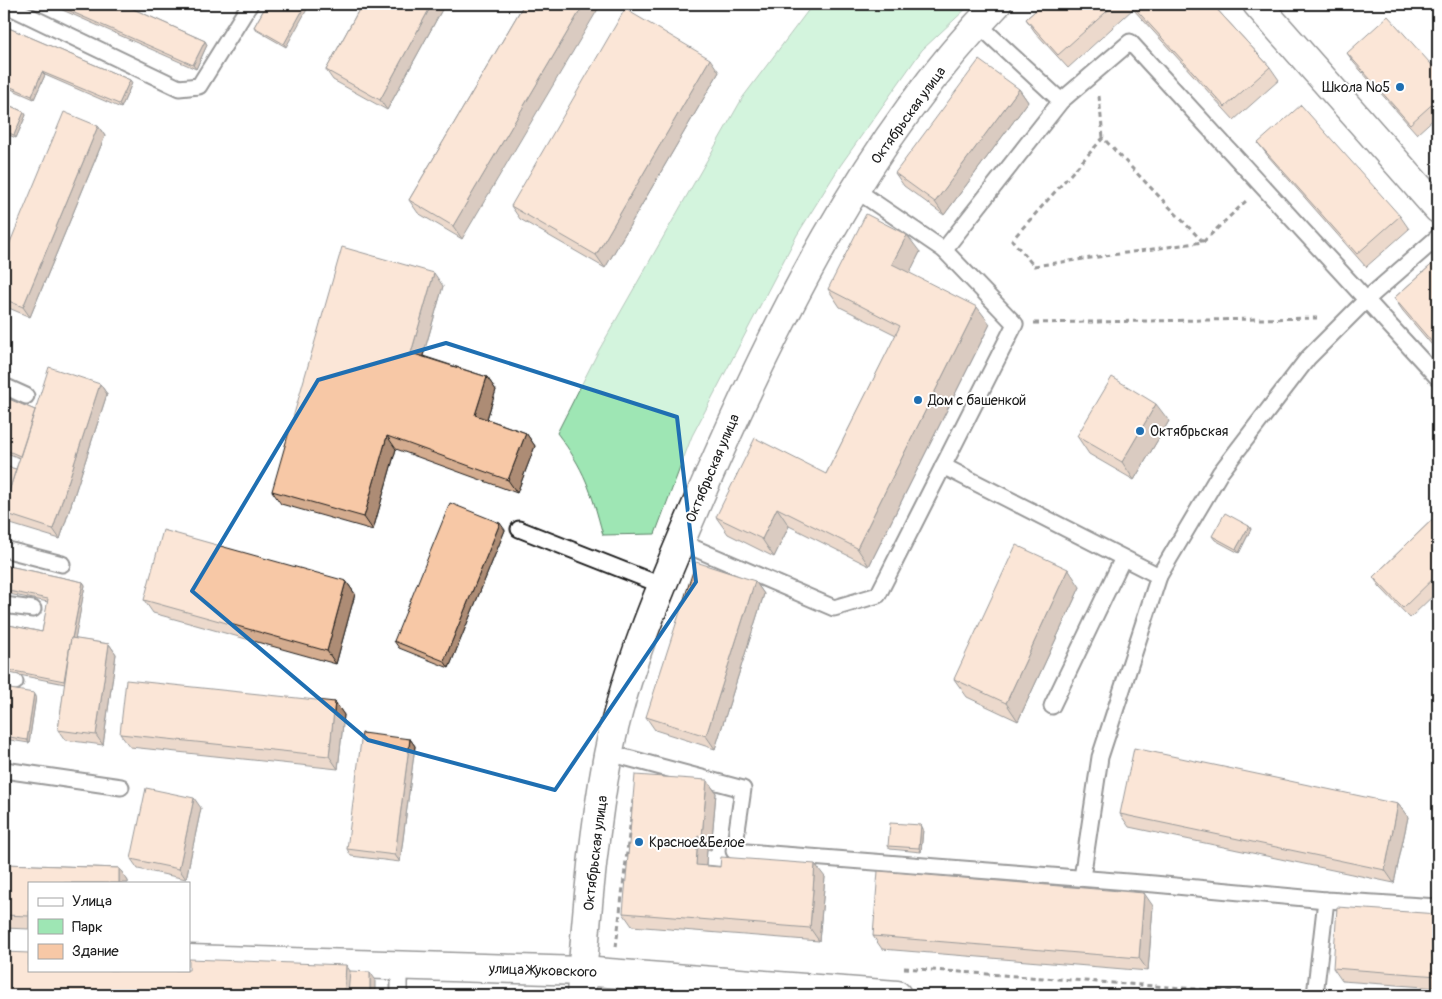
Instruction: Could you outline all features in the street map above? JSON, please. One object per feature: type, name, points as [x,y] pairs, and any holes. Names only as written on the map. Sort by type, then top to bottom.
[{"type":"street","name":"Октябрьская улица","points":[[582,983],[591,859],[609,753],[629,674],[661,585],[740,403],[791,301],[856,190],[913,105],[978,24],[997,4]]},
{"type":"street","points":[[1257,4],[1438,209]]},
{"type":"street","name":"улица Жуковского","points":[[190,959],[399,965],[582,983],[897,995]]},
{"type":"lane","points":[[4,4],[179,88],[199,86],[250,4]]},
{"type":"lane","points":[[978,24],[1061,101]]},
{"type":"lane","points":[[944,250],[1061,101],[1130,42],[1438,378]]},
{"type":"lane","points":[[680,542],[834,608],[878,594],[1015,324],[944,250],[856,190]]},
{"type":"lane","points":[[1082,878],[1100,757],[1159,576],[1220,473],[1308,358],[1367,299],[1438,237]]},
{"type":"lane","points":[[4,386],[26,396]]},
{"type":"lane","points":[[943,466],[1159,576]]},
{"type":"lane","points":[[519,529],[661,585]]},
{"type":"lane","points":[[4,549],[62,564]]},
{"type":"lane","points":[[1052,706],[1123,558]]},
{"type":"lane","points":[[4,605],[33,609]]},
{"type":"lane","points":[[609,753],[743,789],[734,851],[1082,878],[1326,900],[1438,907]]},
{"type":"lane","points":[[4,770],[122,787]]},
{"type":"lane","points":[[1315,995],[1326,900]]},
{"type":"lane","points":[[399,965],[399,995]]},
{"type":"path","points":[[1096,71],[1103,138],[1203,242]]},
{"type":"path","points":[[1103,138],[1012,240],[1034,266],[1203,242],[1262,186]]},
{"type":"path","points":[[1015,324],[1348,318]]},
{"type":"path","points":[[625,947],[615,946],[637,761]]},
{"type":"path","points":[[903,968],[1280,995]]},
{"type":"highlighted area","points":[[446,343],[677,417],[696,582],[555,790],[368,740],[192,591],[318,380]]},
{"type":"green space","points":[[813,4],[971,4],[922,50],[840,166],[797,235],[692,436],[655,534],[603,535],[586,481],[567,446],[557,433],[599,350],[743,97]]},
{"type":"building","points":[[54,4],[122,4],[205,41],[193,65]]},
{"type":"building","points":[[267,4],[306,4],[284,44],[254,27]]},
{"type":"building","points":[[362,4],[432,4],[380,100],[326,70]]},
{"type":"building","points":[[524,4],[584,4],[453,226],[409,200]]},
{"type":"building","points":[[1043,4],[1115,4],[1058,55],[1026,19]]},
{"type":"building","points":[[1131,4],[1212,4],[1270,67],[1225,107]]},
{"type":"building","points":[[625,9],[710,59],[596,255],[511,206]]},
{"type":"building","points":[[1388,16],[1438,72],[1438,99],[1410,124],[1347,53]]},
{"type":"building","points":[[4,26],[130,80],[119,104],[42,72],[32,96],[4,84]]},
{"type":"building","points":[[979,60],[1019,89],[935,202],[895,173]]},
{"type":"building","points":[[4,103],[24,112],[14,135],[4,131]]},
{"type":"building","points":[[1301,105],[1400,216],[1357,254],[1258,143]]},
{"type":"building","points":[[64,112],[98,126],[23,307],[4,299],[4,257]]},
{"type":"building","name":"Дом с башенкой","points":[[866,214],[907,235],[892,264],[977,307],[857,548],[777,508],[762,539],[716,517],[755,438],[826,474],[900,326],[828,289]]},
{"type":"building","points":[[342,247],[434,273],[411,353],[487,377],[475,415],[526,433],[508,480],[387,436],[364,517],[272,491]]},
{"type":"building","points":[[1438,259],[1438,349],[1394,298]]},
{"type":"building","points":[[49,367],[100,384],[53,529],[4,513],[4,507]]},
{"type":"building","points":[[1112,377],[1156,404],[1122,462],[1077,436]]},
{"type":"building","points":[[4,397],[35,410],[20,456],[4,449]]},
{"type":"building","points":[[4,466],[16,469],[4,507]]},
{"type":"building","points":[[450,503],[500,523],[444,661],[394,641]]},
{"type":"building","points":[[1225,513],[1249,526],[1236,549],[1212,536]]},
{"type":"building","points":[[1438,514],[1438,574],[1403,608],[1373,577]]},
{"type":"building","points":[[163,530],[346,581],[327,651],[144,600]]},
{"type":"building","points":[[1016,545],[1068,569],[1006,703],[954,679]]},
{"type":"building","points":[[696,562],[755,581],[706,736],[646,717]]},
{"type":"building","points":[[4,565],[83,582],[64,681],[4,669],[4,624],[42,632],[48,599],[4,590]]},
{"type":"building","points":[[71,638],[109,644],[96,735],[58,730]]},
{"type":"building","points":[[126,680],[335,702],[329,756],[120,734]]},
{"type":"building","points":[[4,688],[34,693],[27,740],[4,736]]},
{"type":"building","points":[[362,733],[410,739],[395,855],[347,849]]},
{"type":"building","points":[[1134,748],[1398,804],[1385,870],[1120,814]]},
{"type":"building","points":[[635,775],[707,780],[702,837],[698,836],[696,865],[720,867],[721,857],[815,864],[810,928],[623,913]]},
{"type":"building","points":[[146,788],[194,798],[179,869],[131,859]]},
{"type":"building","points":[[890,823],[921,825],[919,848],[888,846]]},
{"type":"building","points":[[4,864],[119,868],[119,882],[28,882],[28,916],[4,915]]},
{"type":"building","points":[[878,871],[1144,893],[1139,958],[873,936]]},
{"type":"building","points":[[1337,907],[1438,914],[1438,976],[1333,968]]},
{"type":"building","points":[[4,952],[28,953],[28,972],[190,972],[190,959],[346,965],[344,995],[4,995]]},
{"type":"building","points":[[350,971],[370,972],[370,995],[348,995]]},
{"type":"place","name":"Школа №5","points":[[1400,87]]},
{"type":"place","name":"Дом с башенкой","points":[[918,400]]},
{"type":"place","name":"Октябрьская","points":[[1140,431]]},
{"type":"place","name":"Красное&Белое","points":[[639,842]]}]
